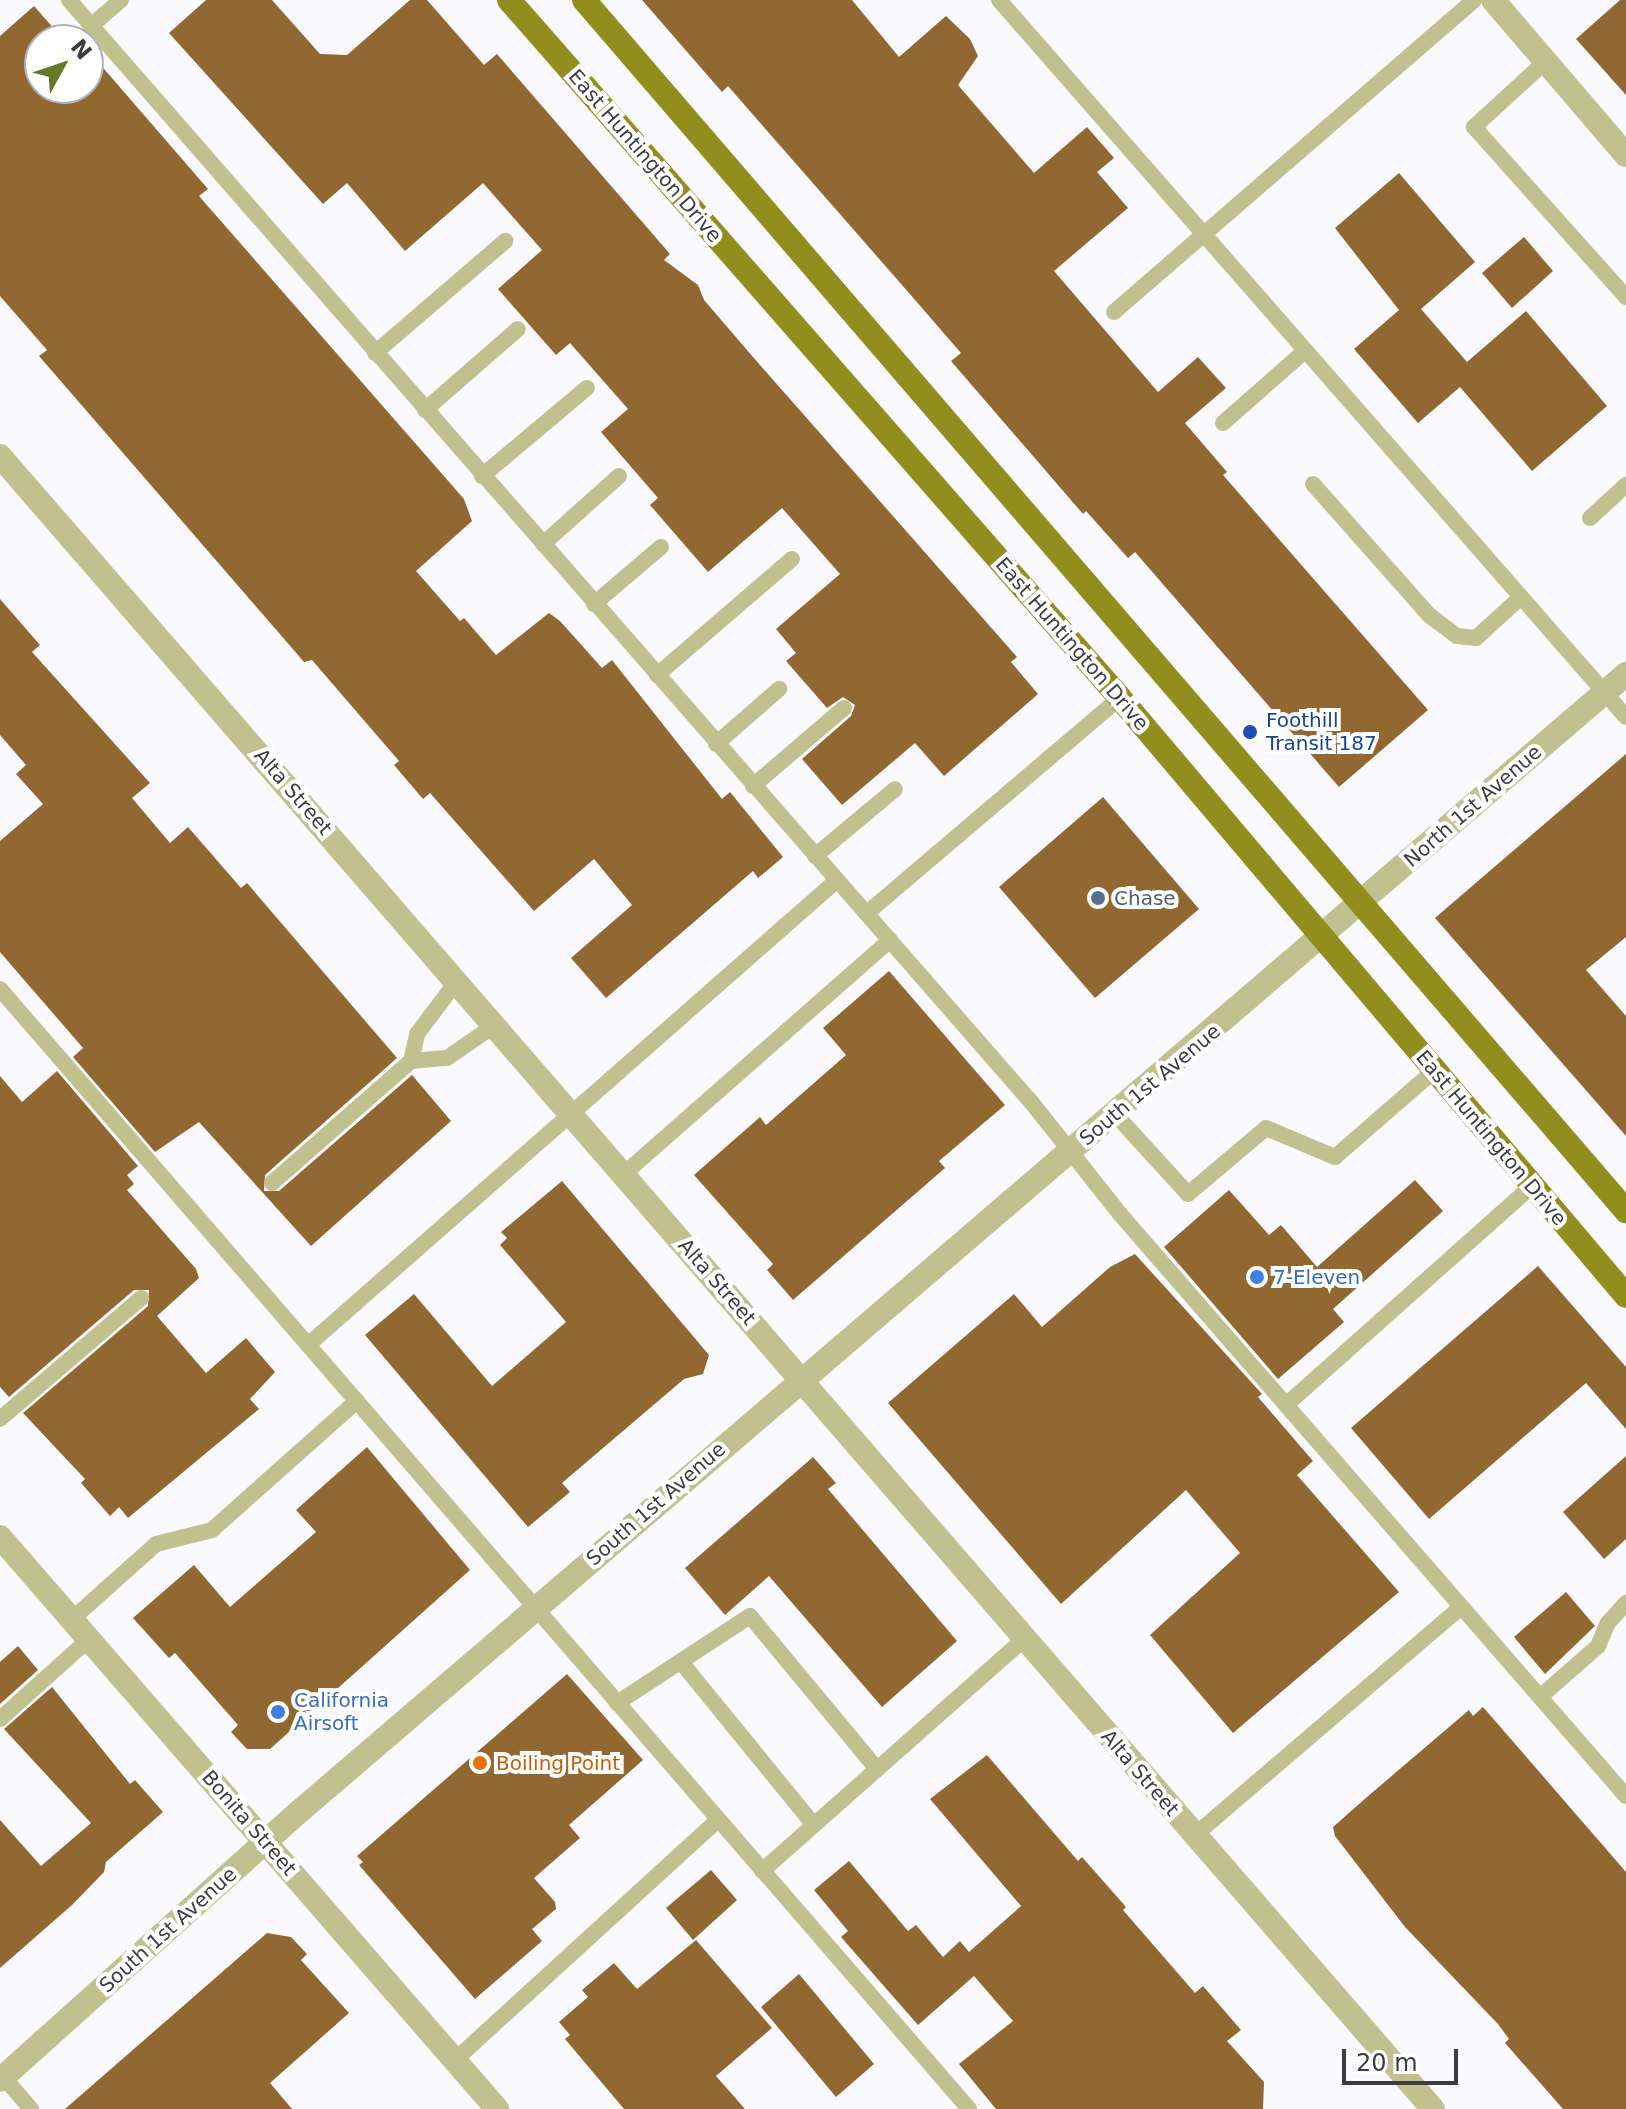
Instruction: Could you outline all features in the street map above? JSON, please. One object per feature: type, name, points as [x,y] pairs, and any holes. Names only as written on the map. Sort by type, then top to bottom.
[{"type":"main road","name":"East Huntington Drive","points":[[509,0],[1120,698],[1626,1296]]},
{"type":"main road","points":[[584,0],[1140,641],[1361,904],[1626,1211]]},
{"type":"street","points":[[1493,0],[1626,155]]},
{"type":"street","name":"Alta Street","points":[[0,456],[571,1110],[1023,1640],[1433,2109]]},
{"type":"street","name":"North 1st Avenue","points":[[1321,938],[1626,674]]},
{"type":"street","name":"South 1st Avenue","points":[[1,2077],[266,1841],[800,1380],[1321,938]]},
{"type":"street","name":"Bonita Street","points":[[0,1537],[87,1641],[266,1841],[497,2109]]},
{"type":"lane","points":[[69,0],[89,24]]},
{"type":"lane","points":[[93,24],[121,0]]},
{"type":"lane","points":[[999,0],[1626,717]]},
{"type":"lane","points":[[1114,312],[1474,0]]},
{"type":"lane","points":[[104,41],[1032,1103],[1069,1154],[1626,1796]]},
{"type":"lane","points":[[1546,61],[1474,127],[1626,297]]},
{"type":"lane","points":[[375,353],[505,241]]},
{"type":"lane","points":[[425,410],[518,329]]},
{"type":"lane","points":[[1223,423],[1305,351]]},
{"type":"lane","points":[[482,476],[587,388]]},
{"type":"lane","points":[[543,544],[619,476]]},
{"type":"lane","points":[[1313,484],[1429,615],[1457,636],[1476,638],[1521,597]]},
{"type":"lane","points":[[1590,518],[1626,485]]},
{"type":"lane","points":[[594,604],[661,547]]},
{"type":"lane","points":[[657,675],[792,559]]},
{"type":"lane","points":[[716,744],[779,689]]},
{"type":"lane","points":[[867,913],[1120,698]]},
{"type":"lane","points":[[753,786],[844,708]]},
{"type":"lane","points":[[815,856],[895,789]]},
{"type":"lane","points":[[308,1345],[571,1110],[836,881]]},
{"type":"lane","points":[[625,1173],[890,940]]},
{"type":"lane","points":[[272,1183],[411,1061],[417,1034],[457,981]]},
{"type":"lane","points":[[0,989],[969,2109]]},
{"type":"lane","points":[[411,1061],[447,1058],[495,1025]]},
{"type":"lane","points":[[1115,1114],[1188,1194],[1266,1128],[1335,1157],[1434,1071]]},
{"type":"lane","points":[[1286,1405],[1531,1187]]},
{"type":"lane","points":[[0,1419],[141,1298]]},
{"type":"lane","points":[[70,1621],[156,1544],[212,1530],[357,1401]]},
{"type":"lane","points":[[1540,1697],[1598,1646],[1608,1623],[1626,1603]]},
{"type":"lane","points":[[1195,1835],[1461,1607]]},
{"type":"lane","points":[[617,1703],[750,1616],[877,1769]]},
{"type":"lane","points":[[762,1871],[1023,1640]]},
{"type":"lane","points":[[0,1719],[87,1641]]},
{"type":"lane","points":[[681,1662],[814,1825]]},
{"type":"lane","points":[[455,2060],[718,1820]]},
{"type":"lane","points":[[1,2077],[31,2109]]},
{"type":"building","points":[[206,0],[272,0],[320,54],[347,55],[410,0],[427,0],[484,65],[497,54],[670,254],[664,260],[698,285],[704,300],[1017,657],[1011,662],[1038,694],[944,776],[915,743],[842,805],[802,759],[851,716],[855,705],[843,697],[827,708],[786,661],[796,653],[776,629],[840,574],[782,508],[708,572],[650,505],[658,498],[601,432],[628,409],[570,343],[556,355],[498,289],[542,250],[483,183],[405,251],[347,183],[323,204],[169,33]]},
{"type":"building","points":[[642,0],[852,0],[899,57],[946,16],[970,39],[978,56],[958,85],[1034,173],[1087,127],[1114,158],[1097,172],[1128,208],[1054,271],[1158,392],[1198,357],[1226,388],[1185,423],[1227,472],[1223,475],[1428,710],[1339,787],[1135,552],[1128,558],[1086,511],[1083,514],[951,361],[961,353],[728,86],[722,92]]},
{"type":"building","points":[[1620,0],[1626,0],[1626,95],[1576,39]]},
{"type":"building","points":[[34,6],[50,24],[24,24],[24,104],[104,104],[104,69],[208,189],[199,196],[464,499],[472,521],[416,571],[460,621],[464,618],[496,655],[549,613],[560,621],[602,668],[612,660],[722,799],[730,792],[783,857],[758,878],[753,871],[606,998],[571,958],[632,905],[594,859],[534,911],[430,793],[423,799],[394,765],[399,761],[312,660],[304,662],[39,356],[47,350],[0,296],[0,36]]},
{"type":"building","points":[[1399,173],[1475,262],[1421,309],[1467,362],[1526,311],[1607,406],[1532,471],[1460,387],[1418,423],[1354,349],[1399,310],[1335,228]]},
{"type":"building","points":[[1524,237],[1553,271],[1512,308],[1482,273]]},
{"type":"building","points":[[0,599],[40,645],[32,652],[150,783],[132,798],[170,843],[188,827],[241,888],[247,883],[397,1058],[265,1175],[264,1191],[279,1191],[412,1075],[451,1121],[311,1246],[199,1122],[155,1152],[73,1057],[83,1048],[0,952],[0,841],[43,804],[16,774],[26,765],[0,735]]},
{"type":"building","points":[[1626,754],[1626,937],[1586,970],[1626,1016],[1626,1136],[1435,918]]},
{"type":"building","points":[[1103,797],[1199,909],[1095,998],[999,887]]},
{"type":"building","points":[[889,971],[1005,1105],[939,1161],[945,1168],[793,1300],[767,1270],[773,1264],[694,1175],[760,1117],[766,1125],[846,1055],[823,1028]]},
{"type":"building","points":[[57,1071],[138,1166],[127,1175],[134,1184],[127,1190],[196,1269],[199,1278],[157,1316],[206,1373],[246,1338],[275,1372],[250,1399],[259,1409],[128,1518],[119,1507],[110,1516],[81,1483],[85,1479],[23,1413],[148,1306],[149,1290],[134,1290],[9,1397],[0,1387],[0,1076],[22,1102]]},
{"type":"building","points":[[1415,1180],[1443,1211],[1333,1309],[1344,1322],[1278,1379],[1164,1247],[1229,1190],[1269,1235],[1281,1225],[1317,1267]]},
{"type":"building","points":[[562,1181],[709,1355],[703,1374],[684,1379],[562,1483],[570,1492],[528,1527],[365,1335],[414,1294],[492,1386],[566,1322],[500,1245],[507,1238],[501,1232]]},
{"type":"building","points":[[1135,1254],[1262,1394],[1258,1397],[1313,1461],[1297,1475],[1399,1592],[1233,1733],[1150,1635],[1240,1553],[1186,1490],[1061,1604],[888,1403],[1014,1294],[1042,1327],[1110,1267]]},
{"type":"building","points":[[1538,1266],[1626,1367],[1626,1429],[1586,1383],[1429,1519],[1351,1428]]},
{"type":"building","points":[[367,1447],[470,1570],[270,1749],[247,1749],[231,1732],[238,1725],[175,1653],[169,1658],[133,1618],[194,1565],[230,1607],[316,1532],[296,1510]]},
{"type":"building","points":[[1626,1456],[1626,1539],[1604,1559],[1563,1512]]},
{"type":"building","points":[[813,1457],[836,1483],[828,1489],[957,1641],[882,1707],[769,1576],[725,1615],[685,1568]]},
{"type":"building","points":[[1566,1592],[1595,1626],[1545,1674],[1514,1637]]},
{"type":"building","points":[[18,1646],[38,1670],[0,1704],[0,1662]]},
{"type":"building","points":[[567,1674],[643,1760],[569,1825],[580,1838],[534,1878],[555,1902],[556,1909],[532,1929],[542,1941],[475,1999],[359,1865],[363,1862],[357,1856]]},
{"type":"building","points":[[52,1687],[130,1784],[135,1780],[163,1812],[106,1862],[104,1872],[72,1905],[0,1968],[0,1820],[41,1866],[91,1823],[4,1729]]},
{"type":"building","points":[[1483,1707],[1626,1872],[1626,2109],[1563,2109],[1505,2043],[1509,2039],[1498,2024],[1405,1927],[1335,1836],[1333,1827],[1367,1797],[1469,1710],[1473,1716]]},
{"type":"building","points":[[987,1755],[1078,1861],[1082,1857],[1126,1907],[1123,1910],[1195,1993],[1203,1986],[1241,2030],[1227,2041],[1264,2082],[1263,2109],[996,2109],[959,2064],[1013,2021],[974,1976],[918,2025],[841,1937],[848,1931],[814,1890],[849,1861],[908,1931],[916,1925],[943,1957],[960,1941],[969,1952],[1021,1906],[930,1799]]},
{"type":"building","points":[[711,1870],[737,1900],[693,1940],[666,1908]]},
{"type":"building","points":[[267,1933],[291,1937],[307,1954],[301,1960],[349,2013],[270,2083],[292,2109],[65,2109]]},
{"type":"building","points":[[696,1940],[772,2028],[716,2076],[745,2109],[624,2109],[565,2039],[570,2035],[559,2022],[588,1997],[582,1990],[614,1963],[637,1989]]},
{"type":"building","points":[[799,1974],[874,2064],[836,2097],[761,2007]]},
{"type":"place","name":"Foothill Transit 187","points":[[1250,732]]},
{"type":"place","name":"Chase","points":[[1098,898]]},
{"type":"place","name":"7-Eleven","points":[[1257,1277]]},
{"type":"place","name":"California Airsoft","points":[[278,1712]]},
{"type":"place","name":"Boiling Point","points":[[480,1763]]}]
